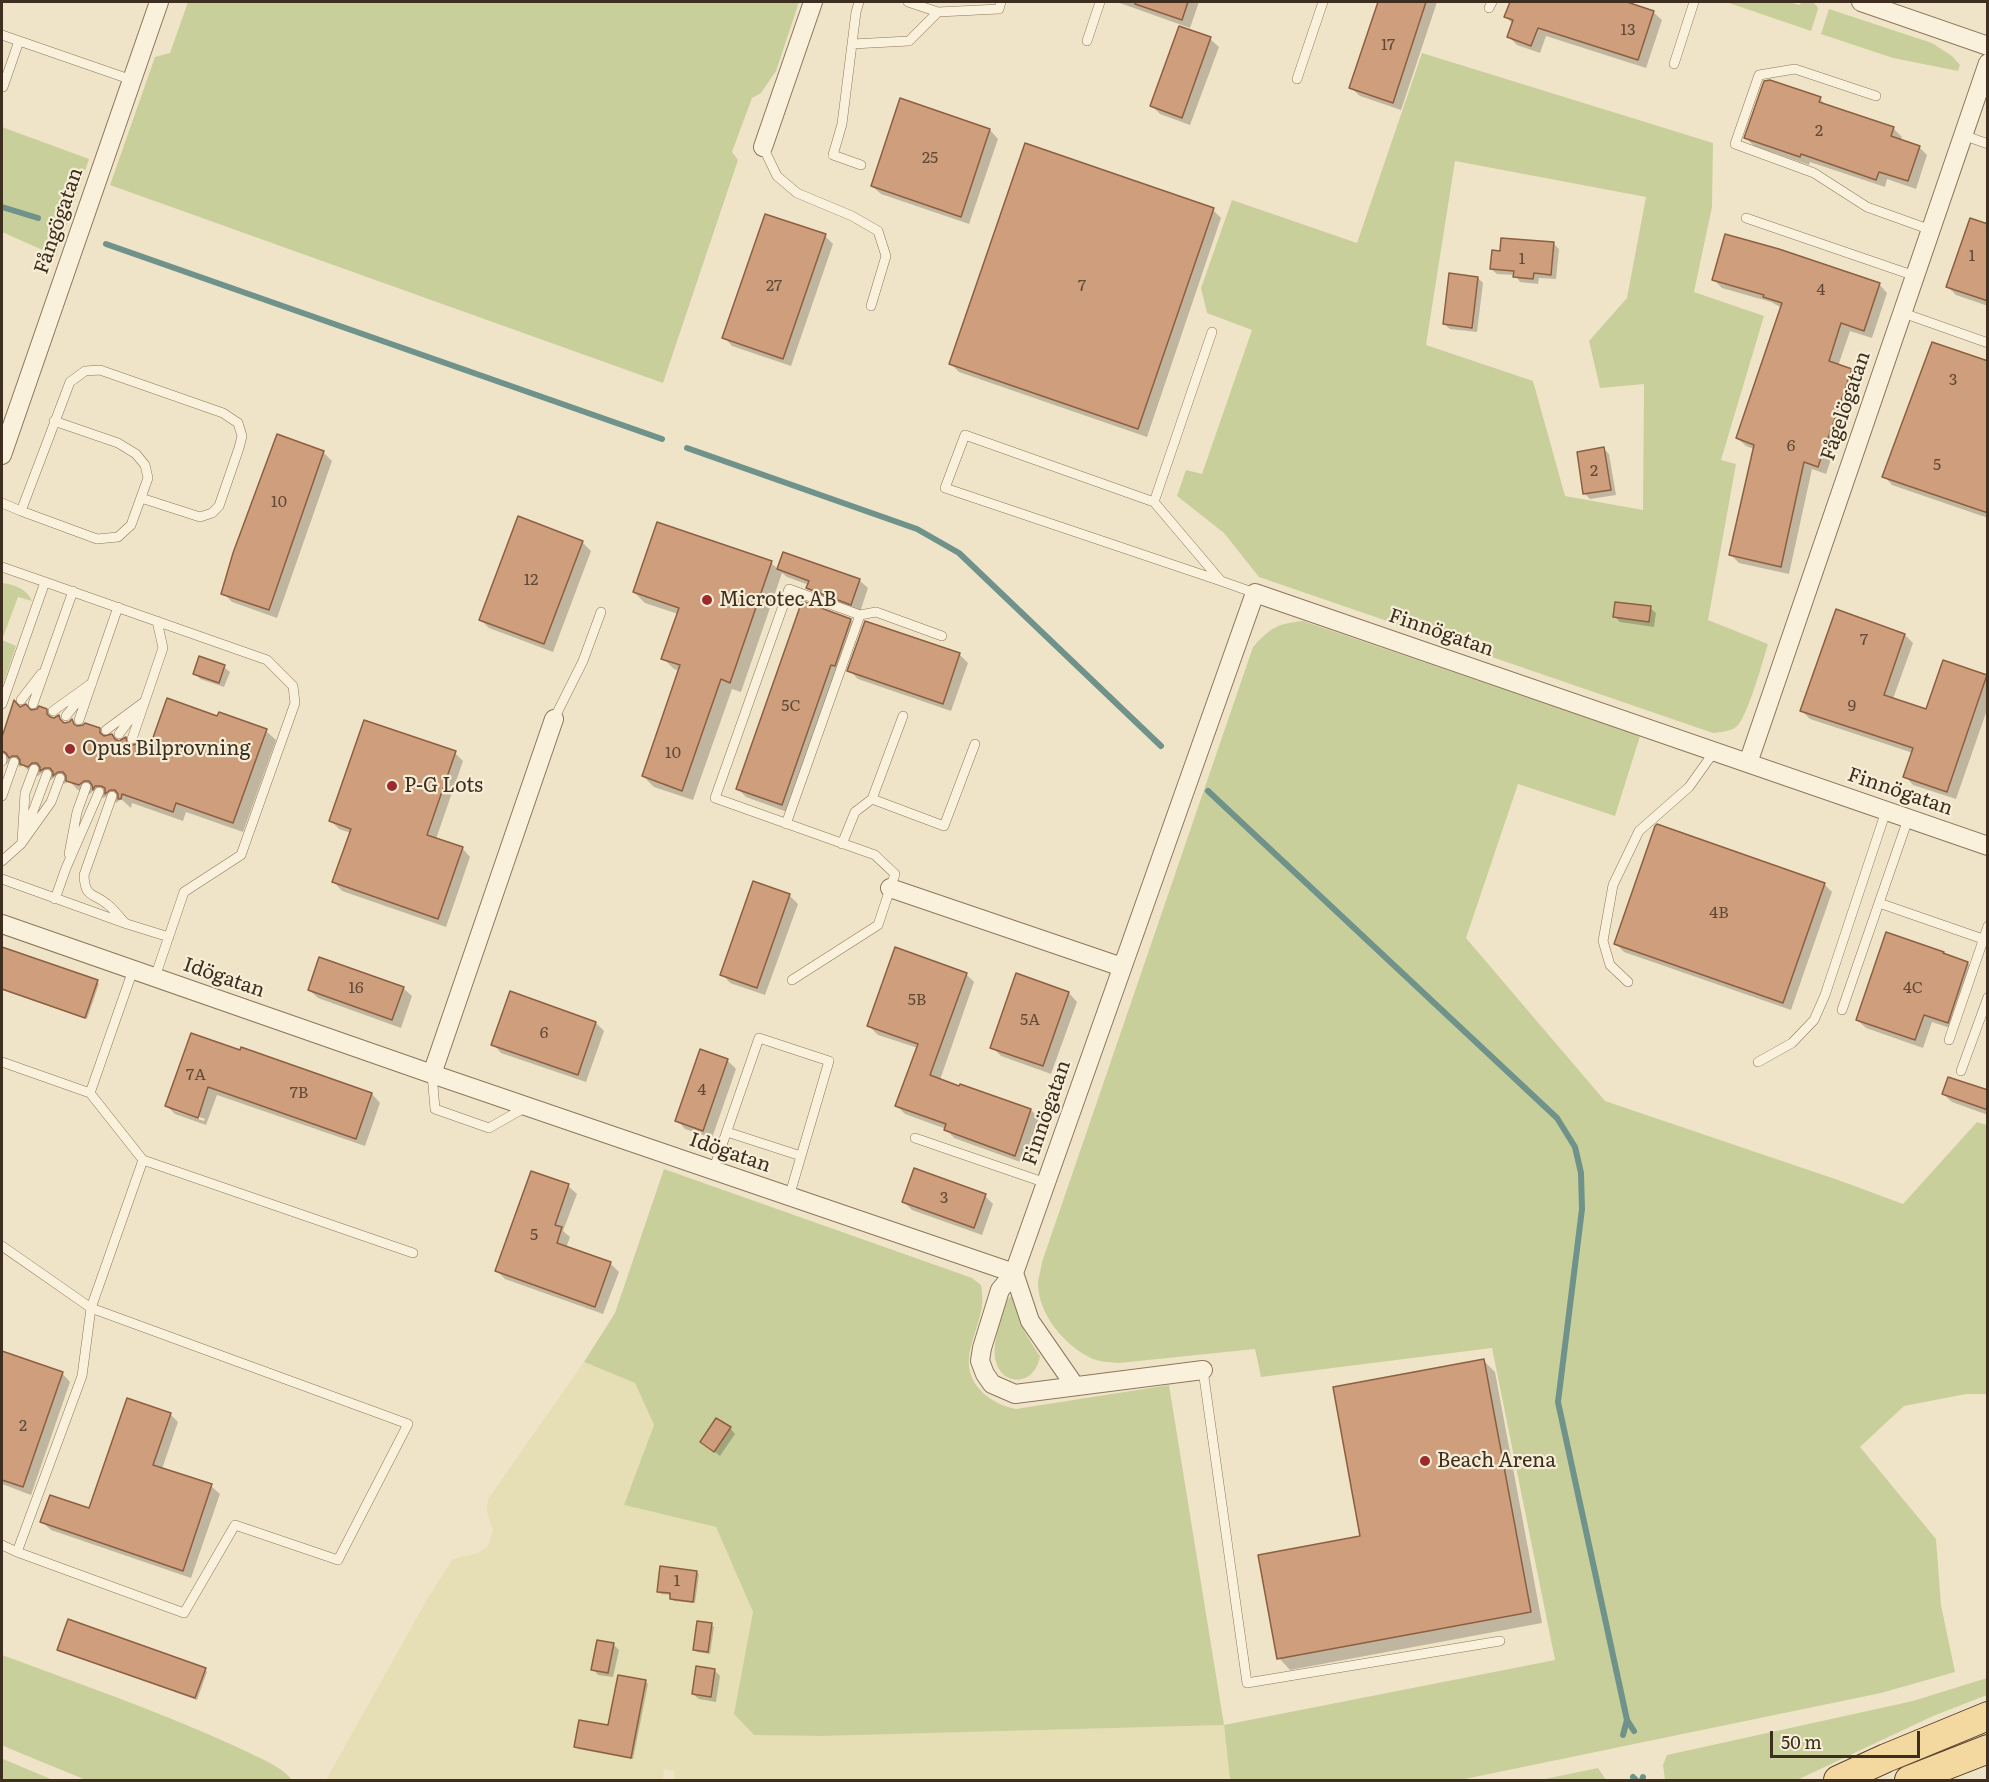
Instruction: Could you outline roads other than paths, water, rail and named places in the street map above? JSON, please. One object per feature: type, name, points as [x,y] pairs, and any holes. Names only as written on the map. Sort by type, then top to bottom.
[{"type":"main road","points":[[1838,1780],[1988,1716]]},
{"type":"main road","points":[[1909,1780],[1988,1749]]},
{"type":"street","name":"Fångögatan","points":[[2,455],[159,2]]},
{"type":"street","points":[[763,147],[813,2]]},
{"type":"street","points":[[1870,3],[1988,46]]},
{"type":"street","name":"Fågelögatan","points":[[1748,763],[1988,63]]},
{"type":"street","name":"Finnögatan","points":[[1203,1370],[1015,1394],[992,1384],[980,1361],[1000,1290],[1014,1274],[1255,593],[1988,846]]},
{"type":"street","points":[[432,1074],[554,719]]},
{"type":"street","points":[[891,888],[1122,967]]},
{"type":"street","name":"Idögatan","points":[[2,924],[1014,1274]]},
{"type":"street","points":[[1014,1274],[1030,1321],[1075,1386]]},
{"type":"lane","points":[[859,2],[842,124],[832,155],[861,165]]},
{"type":"lane","points":[[909,2],[938,12],[999,9],[1001,2]]},
{"type":"lane","points":[[1087,41],[1100,2]]},
{"type":"lane","points":[[1297,79],[1323,2]]},
{"type":"lane","points":[[1674,64],[1694,2]]},
{"type":"lane","points":[[852,44],[909,40],[938,12]]},
{"type":"lane","points":[[2,35],[132,80]]},
{"type":"lane","points":[[3,87],[19,41]]},
{"type":"lane","points":[[1876,96],[1795,69],[1759,75],[1735,144],[1814,173],[1866,207],[1931,230]]},
{"type":"lane","points":[[1963,135],[1988,144]]},
{"type":"lane","points":[[763,147],[777,176],[797,193],[852,216],[878,231],[886,256],[871,306]]},
{"type":"lane","points":[[1746,218],[1915,276]]},
{"type":"lane","points":[[1903,313],[1988,343]]},
{"type":"lane","points":[[1154,502],[1212,332]]},
{"type":"lane","points":[[21,511],[70,382],[85,372],[100,370],[223,413],[238,423],[242,436],[239,448],[219,506],[212,513],[200,517],[141,498]]},
{"type":"lane","points":[[2,503],[97,539],[118,537],[131,525],[148,478],[146,465],[136,454],[118,443],[54,421]]},
{"type":"lane","points":[[1221,581],[1154,502],[965,435],[945,488],[1255,593]]},
{"type":"lane","points":[[2,567],[267,660],[293,686],[295,703],[241,855],[184,892],[155,977]]},
{"type":"lane","points":[[2,704],[45,582]]},
{"type":"lane","points":[[792,980],[878,925],[896,874],[875,855],[716,798],[789,589],[860,615],[876,612],[942,636]]},
{"type":"lane","points":[[33,704],[73,591]]},
{"type":"lane","points":[[80,720],[118,608]]},
{"type":"lane","points":[[554,719],[584,662],[602,612]]},
{"type":"lane","points":[[786,824],[860,615]]},
{"type":"lane","points":[[132,739],[163,648],[157,621]]},
{"type":"lane","points":[[21,700],[46,668]]},
{"type":"lane","points":[[53,711],[92,683]]},
{"type":"lane","points":[[66,716],[92,683]]},
{"type":"lane","points":[[105,730],[144,702]]},
{"type":"lane","points":[[119,734],[144,702]]},
{"type":"lane","points":[[842,844],[855,812],[873,799],[903,716]]},
{"type":"lane","points":[[873,799],[944,826],[975,744]]},
{"type":"lane","points":[[1628,982],[1610,965],[1603,941],[1613,885],[1640,831],[1689,788],[1714,752]]},
{"type":"lane","points":[[2,795],[14,762]]},
{"type":"lane","points":[[21,844],[25,793],[34,769]]},
{"type":"lane","points":[[21,844],[47,774]]},
{"type":"lane","points":[[2,861],[21,844],[51,802],[60,778]]},
{"type":"lane","points":[[66,868],[76,812],[86,787]]},
{"type":"lane","points":[[56,899],[66,868],[99,792]]},
{"type":"lane","points":[[111,796],[84,875],[84,887],[90,895],[107,904],[127,924]]},
{"type":"lane","points":[[1758,1062],[1792,1043],[1814,1020],[1825,995],[1886,811]]},
{"type":"lane","points":[[1842,1010],[1908,819]]},
{"type":"lane","points":[[2,879],[169,937]]},
{"type":"lane","points":[[1879,903],[1983,939]]},
{"type":"lane","points":[[1949,1040],[1988,926]]},
{"type":"lane","points":[[90,1093],[133,970]]},
{"type":"lane","points":[[1961,1071],[1988,997]]},
{"type":"lane","points":[[713,1171],[759,1038],[829,1061],[789,1197]]},
{"type":"lane","points":[[2,1062],[90,1093],[143,1160],[413,1253]]},
{"type":"lane","points":[[432,1074],[435,1108],[489,1128],[526,1107]]},
{"type":"lane","points":[[727,1132],[801,1156]]},
{"type":"lane","points":[[915,1138],[1046,1183]]},
{"type":"lane","points":[[17,1552],[82,1376],[91,1308],[143,1160]]},
{"type":"lane","points":[[2,1246],[91,1308],[408,1424],[338,1560],[235,1525],[184,1613],[2,1545]]},
{"type":"lane","points":[[1203,1370],[1246,1683],[1500,1641]]},
{"type":"waterway","points":[[2,207],[38,218]]},
{"type":"waterway","points":[[106,244],[662,439]]},
{"type":"waterway","points":[[687,448],[917,529],[959,553],[1161,746]]},
{"type":"waterway","points":[[1208,791],[1557,1118],[1575,1147],[1581,1173],[1582,1209],[1558,1402],[1627,1720],[1634,1731]]},
{"type":"waterway","points":[[1623,1735],[1627,1720]]},
{"type":"waterway","points":[[1633,1777],[1636,1780]]},
{"type":"place","name":"Microtec AB","points":[[707,600]]},
{"type":"place","name":"Opus Bilprovning","points":[[70,749]]},
{"type":"place","name":"P-G Lots","points":[[392,786]]},
{"type":"place","name":"Beach Arena","points":[[1425,1461]]}]
